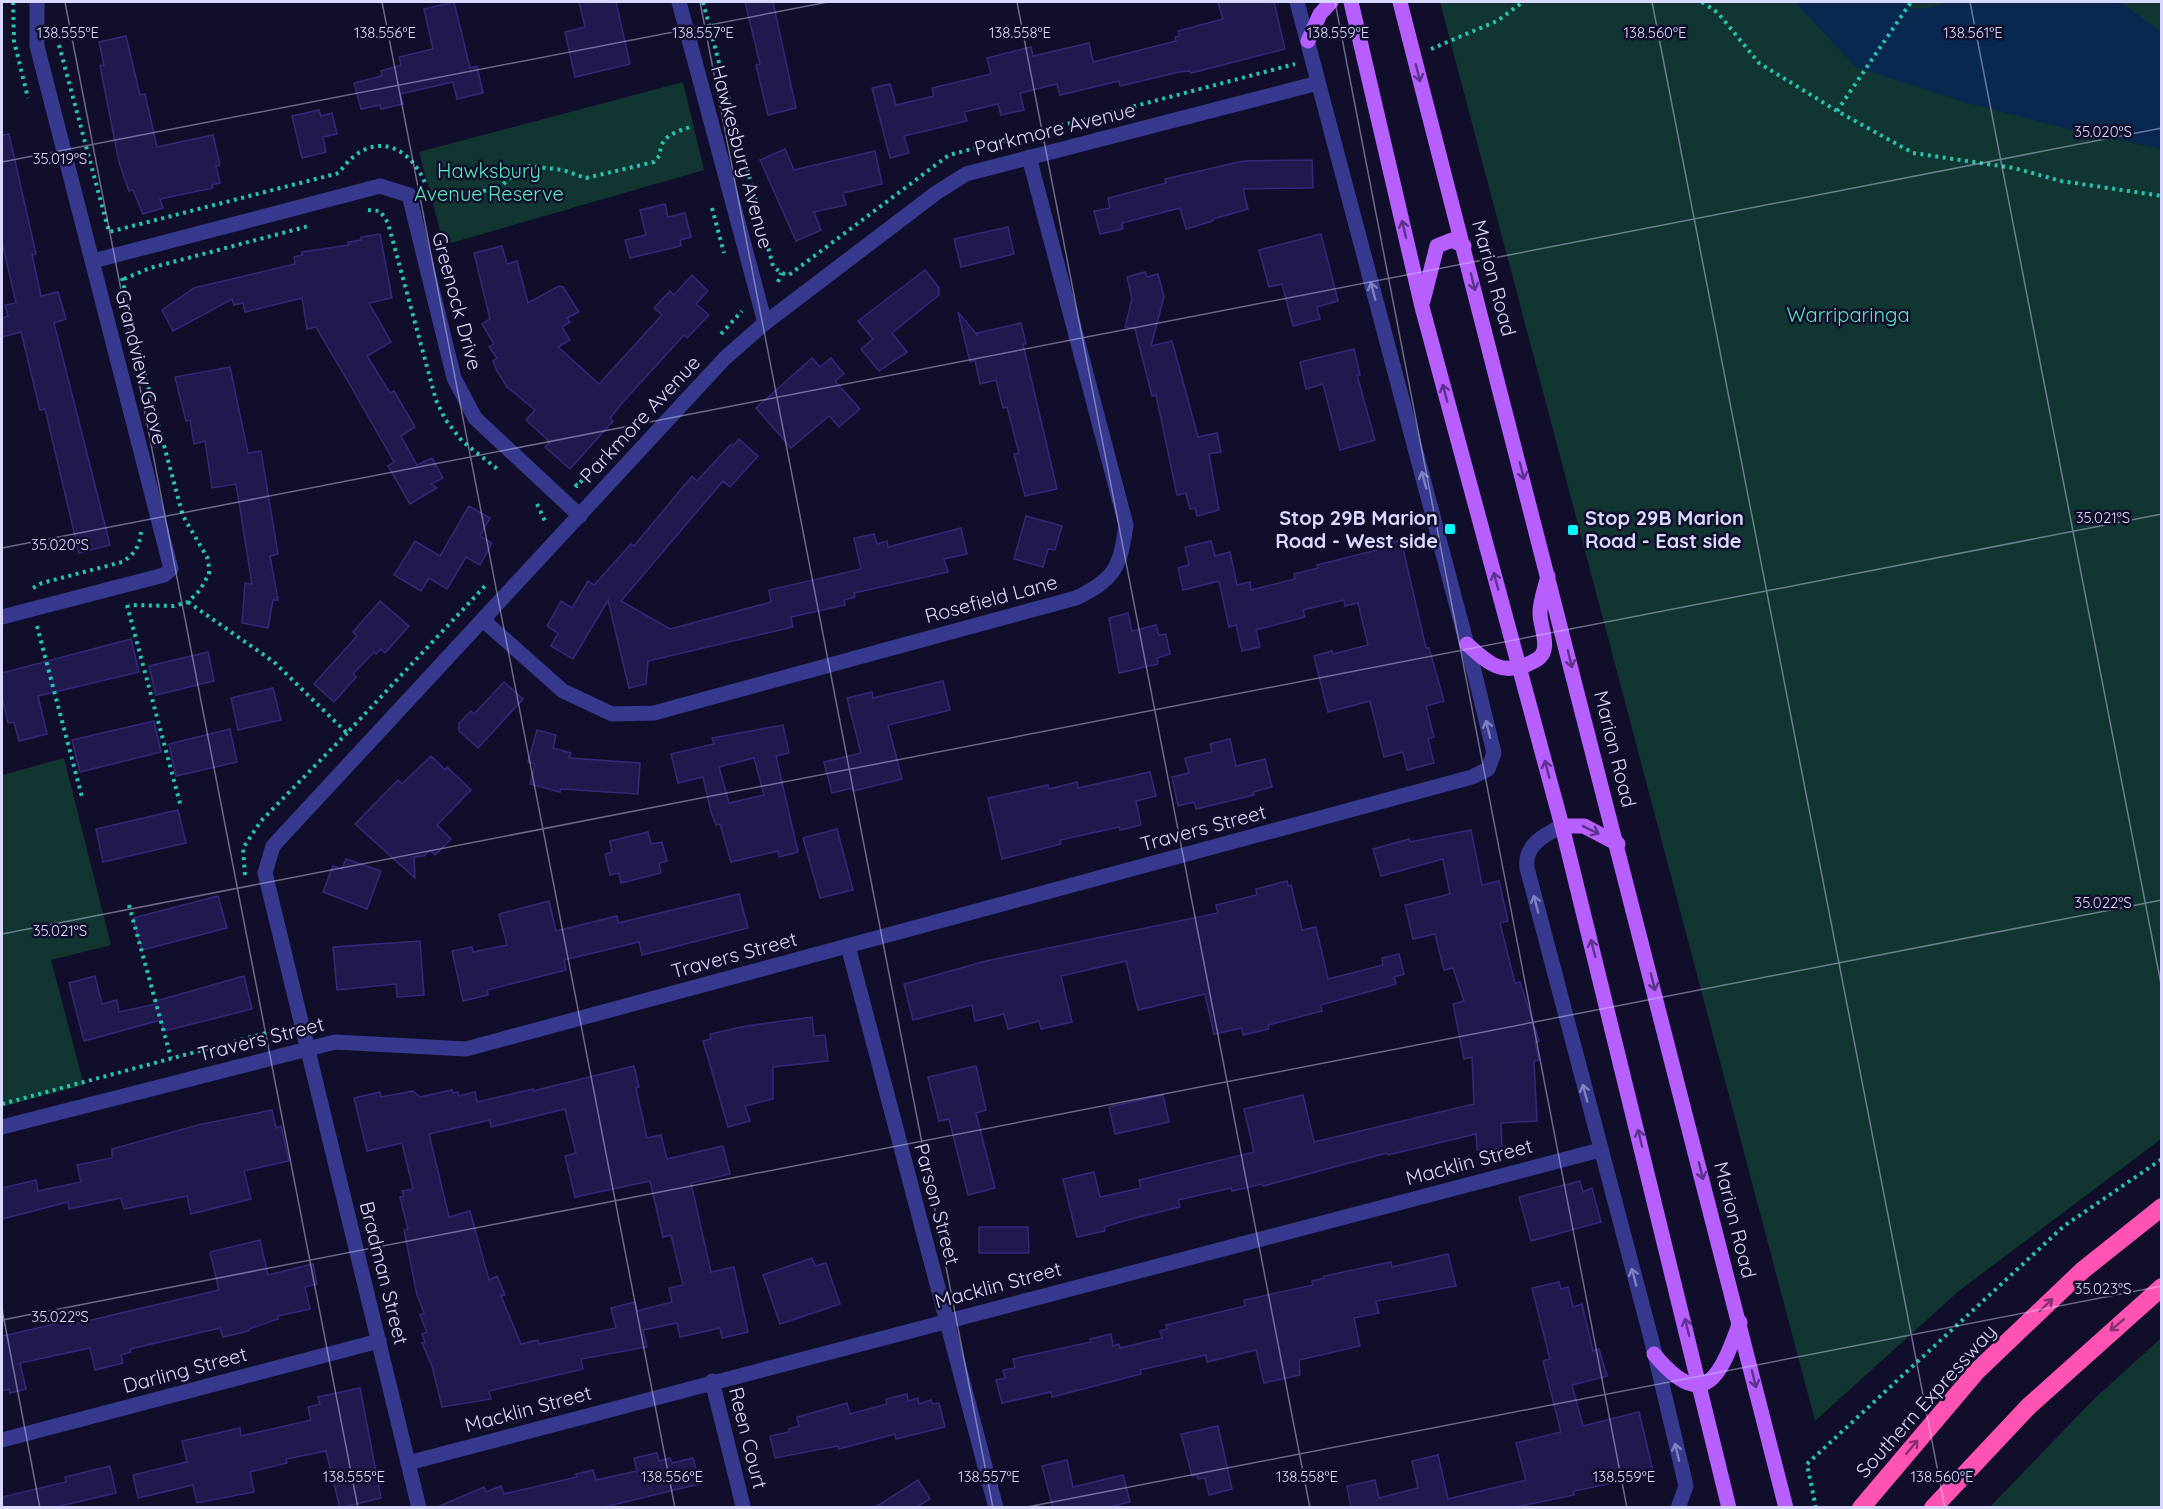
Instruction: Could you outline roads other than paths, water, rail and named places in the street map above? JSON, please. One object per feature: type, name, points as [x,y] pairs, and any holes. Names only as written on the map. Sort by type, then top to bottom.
[{"type":"highway","name":"Southern Expressway","points":[[1861,1508],[1977,1371],[2083,1270],[2162,1207]]},
{"type":"highway","points":[[1933,1508],[2029,1406],[2162,1287]]},
{"type":"main road","points":[[1308,41],[1320,14],[1331,2]]},
{"type":"main road","points":[[1351,2],[1422,307],[1562,826],[1701,1384],[1729,1508]]},
{"type":"main road","points":[[1389,2],[1402,9]]},
{"type":"main road","name":"Marion Road","points":[[1402,9],[1618,844],[1786,1508]]},
{"type":"main road","points":[[1422,307],[1437,246],[1452,240],[1464,246]]},
{"type":"main road","points":[[1467,644],[1494,667],[1503,670],[1520,668],[1536,661],[1543,654],[1545,645],[1540,613],[1548,574]]},
{"type":"main road","points":[[1562,826],[1584,826],[1618,844]]},
{"type":"main road","points":[[1654,1354],[1676,1376],[1701,1384],[1710,1380],[1721,1370],[1740,1322]]},
{"type":"street","name":"Grandview Grove","points":[[2,617],[164,575],[171,569],[37,46],[37,2]]},
{"type":"street","name":"Hawkesbury Avenue","points":[[679,2],[765,323]]},
{"type":"street","points":[[1298,2],[1467,644]]},
{"type":"street","name":"Parkmore Avenue","points":[[308,1048],[265,873],[273,846],[725,358],[765,323],[966,174],[1318,83]]},
{"type":"street","name":"Rosefield Lane","points":[[483,620],[563,691],[612,714],[654,713],[1076,598],[1104,584],[1121,557],[1126,525],[1029,157]]},
{"type":"street","name":"Greenock Drive","points":[[93,261],[380,186],[409,195],[454,378],[475,418],[580,516]]},
{"type":"street","name":"Travers Street","points":[[2,1127],[335,1042],[466,1049],[1472,777],[1488,769],[1494,753],[1467,644]]},
{"type":"street","points":[[1562,826],[1533,845],[1526,864],[1654,1354],[1686,1486],[1678,1508]]},
{"type":"street","name":"Parson Street","points":[[848,946],[996,1508]]},
{"type":"street","name":"Bradman Street","points":[[308,1048],[419,1508]]},
{"type":"street","name":"Macklin Street","points":[[408,1463],[712,1381],[1600,1150]]},
{"type":"street","name":"Darling Street","points":[[2,1440],[379,1341]]},
{"type":"street","name":"Reen Court","points":[[712,1381],[743,1506]]},
{"type":"water","points":[[1795,2],[1905,2],[1909,8],[1919,9],[1946,2],[2120,2],[2161,32],[2161,149],[2071,130],[1960,101],[1856,67]]},
{"type":"place","name":"Stop 29B Marion Road - West side","points":[[1450,529]]},
{"type":"place","name":"Stop 29B Marion Road - East side","points":[[1573,530]]},
{"type":"park label","name":"Hawksbury Avenue Reserve","points":[[489,182]]},
{"type":"park label","name":"Warriparinga","points":[[1848,315]]}]
